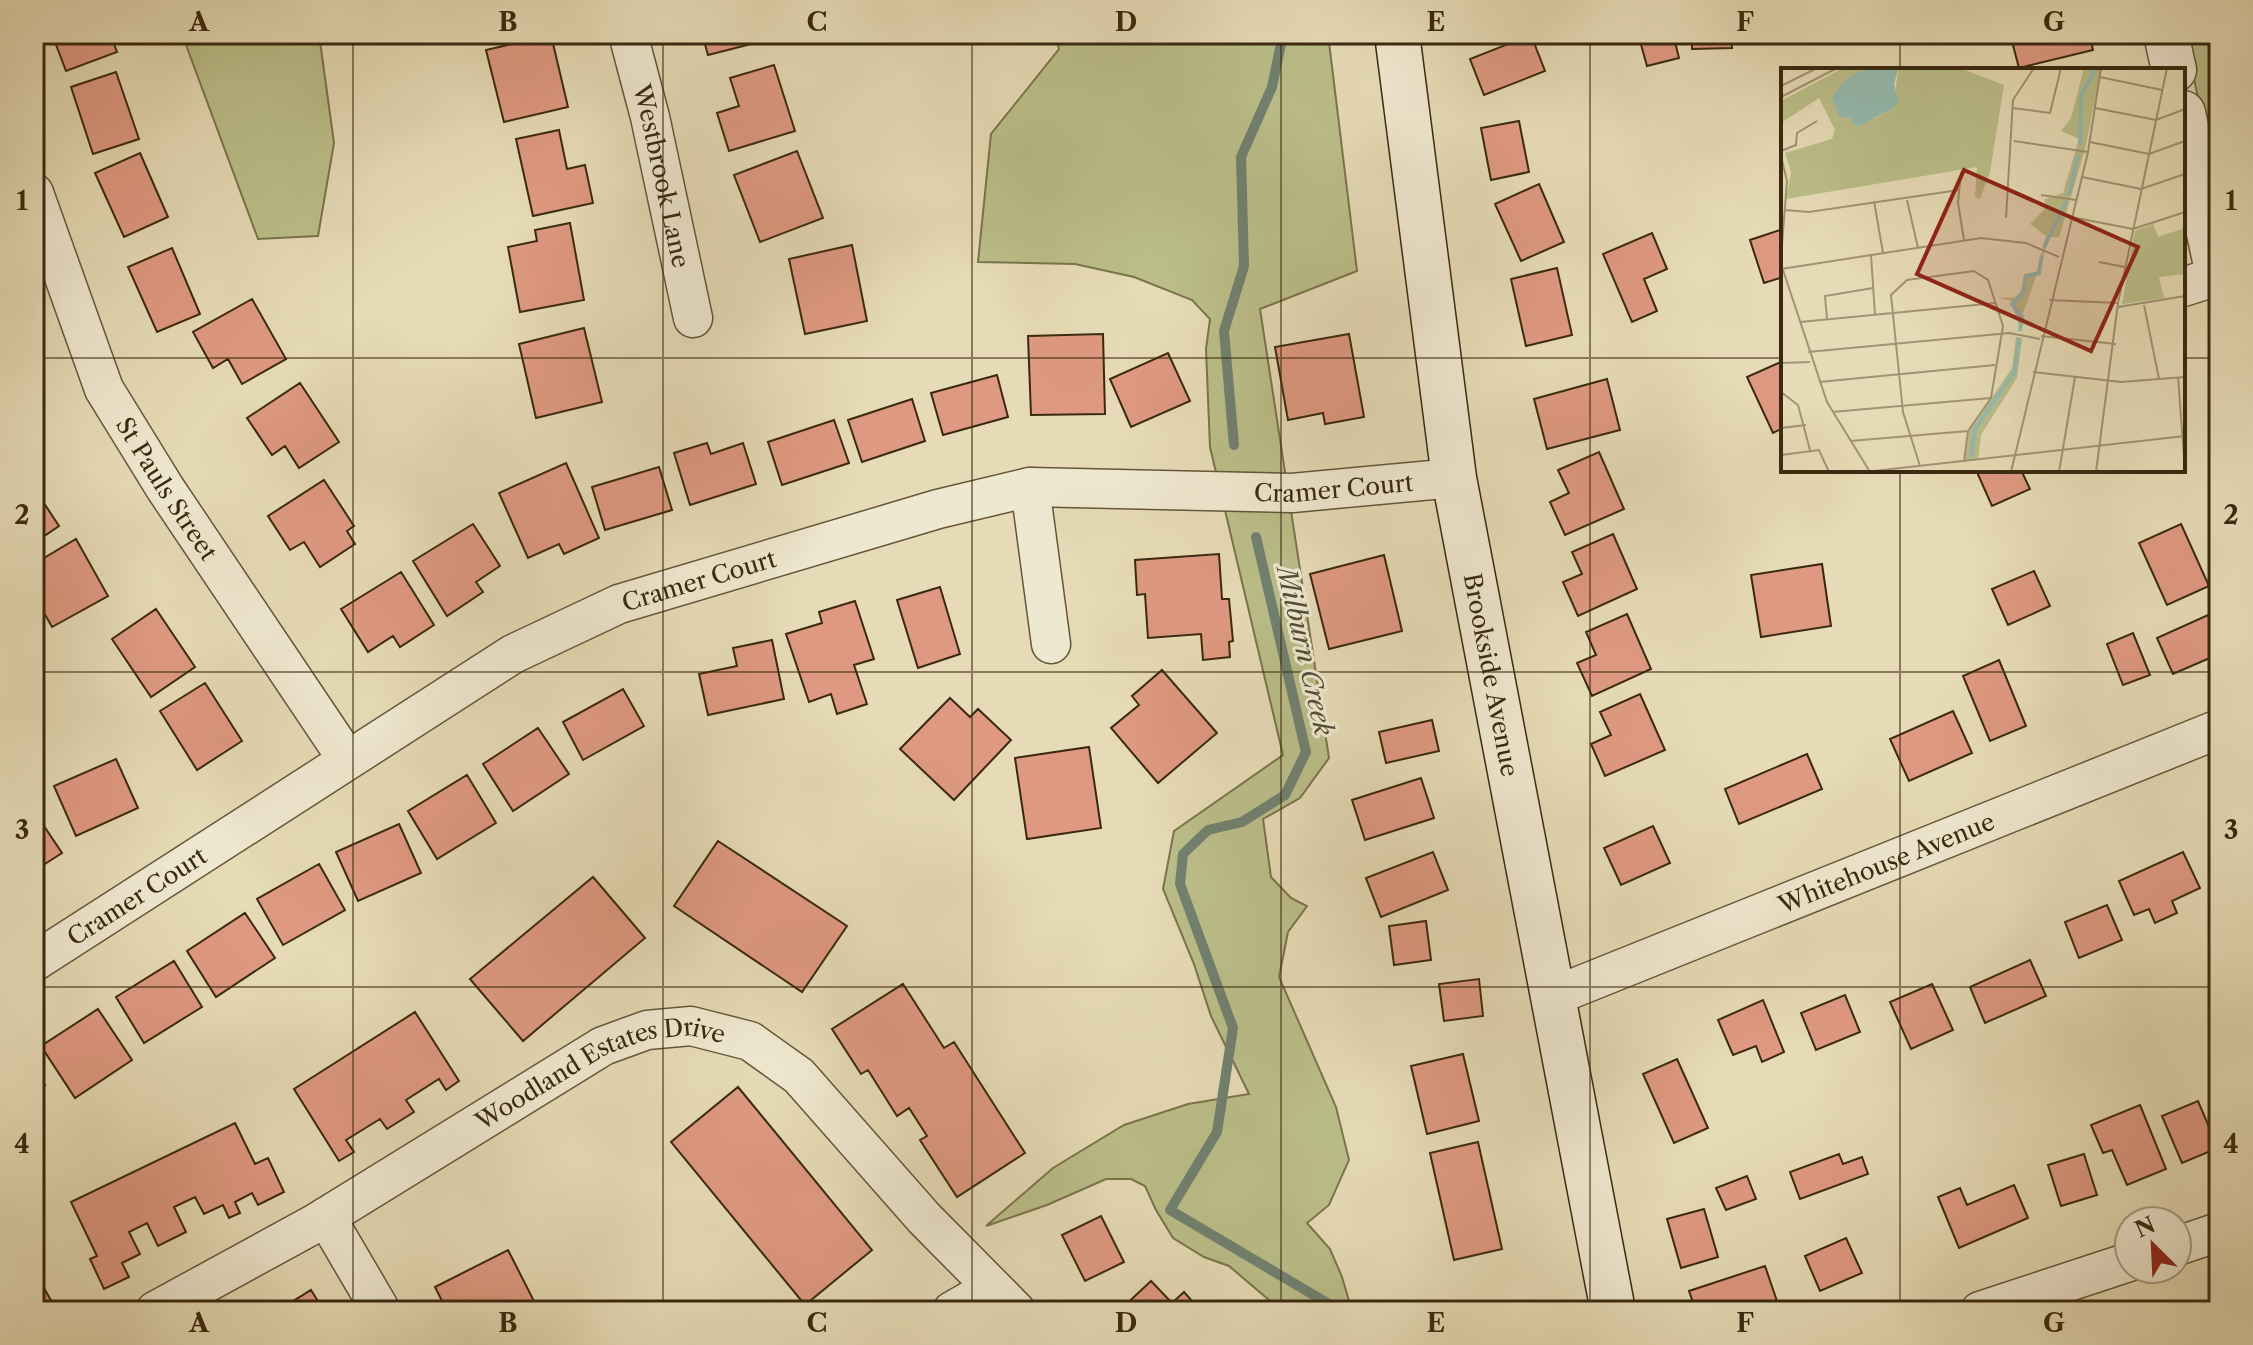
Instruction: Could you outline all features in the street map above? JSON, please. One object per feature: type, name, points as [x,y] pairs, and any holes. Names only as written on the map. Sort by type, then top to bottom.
[{"type":"main road","name":"Brookside Avenue","points":[[1397,34],[1454,478],[1613,1311]]},
{"type":"main road","points":[[2166,34],[2174,68]]},
{"type":"main road","points":[[2185,122],[2219,278]]},
{"type":"street","name":"Westbrook Lane","points":[[628,34],[650,117],[693,318]]},
{"type":"street","name":"St Pauls Street","points":[[34,193],[41,238],[104,389],[165,488],[347,759]]},
{"type":"street","points":[[2185,286],[2219,278]]},
{"type":"street","name":"Cramer Court","points":[[34,962],[513,654],[619,604],[938,509],[1030,487],[1292,493],[1454,478]]},
{"type":"street","points":[[1030,487],[1051,644]]},
{"type":"street","name":"Whitehouse Avenue","points":[[1554,996],[2219,729]]},
{"type":"street","name":"Woodland Estates Drive","points":[[155,1311],[326,1217],[603,1046],[647,1030],[691,1026],[750,1041],[799,1076],[924,1218],[1004,1300]]},
{"type":"street","points":[[326,1217],[381,1311]]},
{"type":"street","points":[[2193,1241],[2219,1232]]},
{"type":"street","points":[[1980,1311],[2113,1267]]},
{"type":"street","points":[[952,1311],[1004,1300]]},
{"type":"green space","points":[[182,34],[319,34],[334,143],[318,236],[258,239]]},
{"type":"green space","points":[[1055,34],[1328,34],[1357,271],[1260,309],[1329,758],[1300,798],[1263,819],[1271,877],[1291,898],[1307,906],[1288,932],[1279,977],[1336,1107],[1349,1160],[1329,1205],[1307,1223],[1330,1249],[1352,1311],[1278,1311],[1229,1266],[1204,1257],[1173,1238],[1145,1186],[1131,1179],[1106,1179],[1047,1205],[986,1226],[1053,1168],[1124,1125],[1188,1104],[1249,1094],[1211,1016],[1194,964],[1163,889],[1174,831],[1283,755],[1210,447],[1206,349],[1210,319],[1192,300],[1134,277],[1075,264],[978,262],[991,134],[1059,49]]},
{"type":"green space","points":[[2184,34],[2219,34],[2219,192]]},
{"type":"building","points":[[52,34],[110,34],[117,52],[66,71]]},
{"type":"building","points":[[702,34],[770,34],[771,39],[708,55]]},
{"type":"building","points":[[1638,34],[1673,34],[1679,58],[1647,66]]},
{"type":"building","points":[[1692,34],[1732,34],[1732,48],[1692,49]]},
{"type":"building","points":[[2010,34],[2089,34],[2093,50],[2019,68]]},
{"type":"building","points":[[551,35],[568,107],[504,122],[486,50]]},
{"type":"building","points":[[1531,35],[1545,71],[1484,95],[1470,59]]},
{"type":"building","points":[[774,65],[795,131],[729,151],[717,113],[739,106],[730,78]]},
{"type":"building","points":[[116,72],[139,139],[93,154],[71,87]]},
{"type":"building","points":[[1519,121],[1529,172],[1491,180],[1481,128]]},
{"type":"building","points":[[559,130],[567,169],[585,165],[593,203],[533,216],[516,139]]},
{"type":"building","points":[[797,151],[823,218],[760,242],[734,175]]},
{"type":"building","points":[[140,153],[168,217],[124,237],[95,173]]},
{"type":"building","points":[[1539,184],[1564,242],[1521,261],[1495,204]]},
{"type":"building","points":[[570,223],[584,300],[520,312],[508,247],[537,241],[535,230]]},
{"type":"building","points":[[1781,230],[1781,278],[1764,283],[1750,240]]},
{"type":"building","points":[[1652,233],[1667,269],[1644,279],[1657,311],[1632,322],[1603,254]]},
{"type":"building","points":[[852,245],[867,321],[805,334],[789,259]]},
{"type":"building","points":[[172,248],[200,314],[157,332],[128,267]]},
{"type":"building","points":[[1557,268],[1572,335],[1526,346],[1511,279]]},
{"type":"building","points":[[252,299],[286,359],[242,384],[228,359],[213,368],[193,332]]},
{"type":"building","points":[[584,328],[602,402],[536,418],[519,344]]},
{"type":"building","points":[[1103,334],[1105,414],[1031,415],[1028,336]]},
{"type":"building","points":[[1349,334],[1364,417],[1325,424],[1323,413],[1288,420],[1275,347]]},
{"type":"building","points":[[1168,353],[1190,401],[1131,427],[1110,379]]},
{"type":"building","points":[[1781,362],[1781,429],[1773,433],[1747,377]]},
{"type":"building","points":[[997,375],[1008,417],[943,435],[931,393]]},
{"type":"building","points":[[1607,379],[1620,430],[1547,449],[1534,399]]},
{"type":"building","points":[[300,383],[339,442],[299,468],[285,446],[272,455],[247,418]]},
{"type":"building","points":[[912,399],[925,441],[862,462],[848,420]]},
{"type":"building","points":[[834,420],[849,463],[782,485],[768,442]]},
{"type":"building","points":[[707,443],[711,454],[743,443],[756,484],[690,505],[674,453]]},
{"type":"building","points":[[1599,452],[1624,509],[1565,535],[1550,502],[1569,493],[1558,470]]},
{"type":"building","points":[[566,463],[599,538],[564,554],[559,544],[528,558],[499,493]]},
{"type":"building","points":[[659,467],[672,510],[605,530],[592,487]]},
{"type":"building","points":[[1977,472],[2022,472],[2030,489],[1992,506]]},
{"type":"building","points":[[324,480],[354,526],[347,531],[355,544],[320,567],[304,542],[290,550],[268,516]]},
{"type":"building","points":[[34,488],[59,526],[34,543]]},
{"type":"building","points":[[473,524],[500,566],[476,582],[483,592],[447,616],[413,561]]},
{"type":"building","points":[[2181,524],[2209,586],[2167,605],[2139,543]]},
{"type":"building","points":[[1613,534],[1637,589],[1578,616],[1563,582],[1582,574],[1572,552]]},
{"type":"building","points":[[76,539],[108,596],[52,627],[34,595],[34,564]]},
{"type":"building","points":[[1219,554],[1222,599],[1229,599],[1233,641],[1229,642],[1230,657],[1203,660],[1201,634],[1148,638],[1145,594],[1137,595],[1135,560]]},
{"type":"building","points":[[1384,555],[1402,631],[1329,649],[1310,574]]},
{"type":"building","points":[[1822,564],[1831,626],[1761,637],[1751,575]]},
{"type":"building","points":[[2034,571],[2050,606],[2008,625],[1992,589]]},
{"type":"building","points":[[401,572],[434,625],[400,647],[393,636],[368,652],[341,609]]},
{"type":"building","points":[[940,587],[960,654],[918,668],[897,600]]},
{"type":"building","points":[[855,601],[874,659],[854,665],[867,704],[837,714],[831,694],[809,702],[786,634],[822,623],[819,612]]},
{"type":"building","points":[[156,609],[195,667],[151,697],[112,639]]},
{"type":"building","points":[[1627,614],[1651,669],[1592,696],[1577,663],[1596,655],[1586,632]]},
{"type":"building","points":[[2208,615],[2219,639],[2219,654],[2173,674],[2157,638]]},
{"type":"building","points":[[2133,633],[2150,675],[2123,685],[2107,644]]},
{"type":"building","points":[[772,640],[784,699],[708,715],[699,674],[737,666],[733,648]]},
{"type":"building","points":[[1999,660],[2026,726],[1990,741],[1963,676]]},
{"type":"building","points":[[1162,670],[1217,733],[1158,783],[1111,728],[1139,705],[1132,696]]},
{"type":"building","points":[[205,683],[242,741],[197,770],[160,711]]},
{"type":"building","points":[[623,689],[644,726],[583,760],[563,722]]},
{"type":"building","points":[[1640,694],[1665,750],[1605,776],[1591,744],[1611,735],[1600,712]]},
{"type":"building","points":[[950,698],[970,717],[978,709],[1011,740],[954,800],[900,749]]},
{"type":"building","points":[[1953,711],[1972,753],[1909,781],[1890,739]]},
{"type":"building","points":[[1432,720],[1439,751],[1386,763],[1379,732]]},
{"type":"building","points":[[538,728],[569,774],[513,811],[483,764]]},
{"type":"building","points":[[1089,747],[1101,828],[1027,839],[1015,758]]},
{"type":"building","points":[[1807,754],[1822,789],[1739,824],[1725,789]]},
{"type":"building","points":[[116,759],[138,808],[76,836],[54,786]]},
{"type":"building","points":[[467,775],[496,823],[437,859],[408,811]]},
{"type":"building","points":[[1421,778],[1434,818],[1365,840],[1352,800]]},
{"type":"building","points":[[34,811],[62,853],[34,871]]},
{"type":"building","points":[[399,824],[421,873],[358,901],[336,852]]},
{"type":"building","points":[[1653,826],[1670,863],[1621,885],[1604,848]]},
{"type":"building","points":[[718,841],[847,926],[802,992],[674,906]]},
{"type":"building","points":[[1433,852],[1448,890],[1381,917],[1366,878]]},
{"type":"building","points":[[2183,852],[2200,888],[2172,901],[2177,913],[2155,923],[2149,909],[2134,915],[2119,881]]},
{"type":"building","points":[[319,864],[345,910],[283,945],[257,899]]},
{"type":"building","points":[[593,877],[645,938],[523,1041],[470,979]]},
{"type":"building","points":[[2107,905],[2122,940],[2079,958],[2065,922]]},
{"type":"building","points":[[245,913],[275,958],[216,997],[187,951]]},
{"type":"building","points":[[1426,921],[1431,960],[1394,965],[1389,926]]},
{"type":"building","points":[[2030,960],[2046,996],[1985,1023],[1970,987]]},
{"type":"building","points":[[174,961],[202,1007],[144,1043],[116,997]]},
{"type":"building","points":[[1479,979],[1483,1016],[1444,1021],[1439,984]]},
{"type":"building","points":[[903,984],[944,1048],[954,1042],[1025,1153],[957,1197],[920,1140],[927,1136],[909,1108],[897,1116],[868,1070],[861,1074],[832,1029]]},
{"type":"building","points":[[1932,984],[1953,1030],[1911,1049],[1890,1002]]},
{"type":"building","points":[[1845,995],[1860,1032],[1816,1050],[1801,1013]]},
{"type":"building","points":[[1763,1000],[1784,1052],[1762,1062],[1756,1046],[1733,1055],[1718,1020]]},
{"type":"building","points":[[98,1009],[132,1060],[75,1098],[41,1046]]},
{"type":"building","points":[[415,1012],[459,1081],[446,1090],[439,1079],[406,1100],[414,1112],[387,1129],[380,1119],[346,1140],[354,1152],[339,1161],[294,1089]]},
{"type":"building","points":[[1463,1054],[1479,1121],[1427,1134],[1411,1066]]},
{"type":"building","points":[[1677,1059],[1708,1128],[1674,1143],[1643,1074]]},
{"type":"building","points":[[34,1069],[45,1085],[34,1093]]},
{"type":"building","points":[[738,1087],[872,1250],[805,1305],[671,1142]]},
{"type":"building","points":[[2198,1101],[2218,1148],[2182,1163],[2162,1116]]},
{"type":"building","points":[[2140,1105],[2166,1169],[2127,1185],[2112,1150],[2103,1153],[2091,1125]]},
{"type":"building","points":[[235,1123],[255,1164],[268,1158],[284,1192],[258,1205],[252,1193],[235,1202],[240,1213],[229,1218],[223,1205],[204,1214],[195,1197],[174,1207],[186,1232],[158,1246],[147,1223],[129,1232],[140,1254],[122,1263],[129,1277],[104,1289],[90,1259],[97,1256],[71,1202]]},
{"type":"building","points":[[1478,1142],[1502,1249],[1454,1260],[1430,1153]]},
{"type":"building","points":[[1839,1154],[1843,1164],[1862,1157],[1868,1174],[1800,1199],[1790,1172]]},
{"type":"building","points":[[2084,1154],[2097,1195],[2061,1206],[2048,1165]]},
{"type":"building","points":[[1747,1176],[1756,1199],[1726,1210],[1716,1188]]},
{"type":"building","points":[[2014,1185],[2028,1218],[1959,1248],[1938,1197],[1960,1188],[1967,1205]]},
{"type":"building","points":[[1704,1209],[1718,1257],[1681,1268],[1667,1219]]},
{"type":"building","points":[[1101,1216],[1124,1262],[1085,1281],[1062,1235]]},
{"type":"building","points":[[1846,1238],[1862,1273],[1820,1291],[1805,1256]]},
{"type":"building","points":[[508,1250],[539,1311],[447,1311],[435,1287]]},
{"type":"building","points":[[1765,1266],[1778,1304],[1757,1311],[1696,1311],[1689,1291]]},
{"type":"building","points":[[1151,1281],[1172,1303],[1184,1292],[1200,1310],[1119,1311]]},
{"type":"building","points":[[44,1288],[57,1311],[34,1311],[34,1293]]},
{"type":"building","points":[[311,1290],[324,1311],[283,1311],[282,1308]]},
{"type":"waterway","name":"Milburn Creek","points":[[1234,445],[1224,331],[1244,266],[1241,157],[1272,87],[1283,34]]},
{"type":"waterway","name":"Milburn Creek","points":[[1256,537],[1306,752],[1285,795],[1242,822],[1208,830],[1183,854],[1180,884],[1233,1028],[1217,1132],[1170,1210],[1334,1307],[1335,1311]]}]
